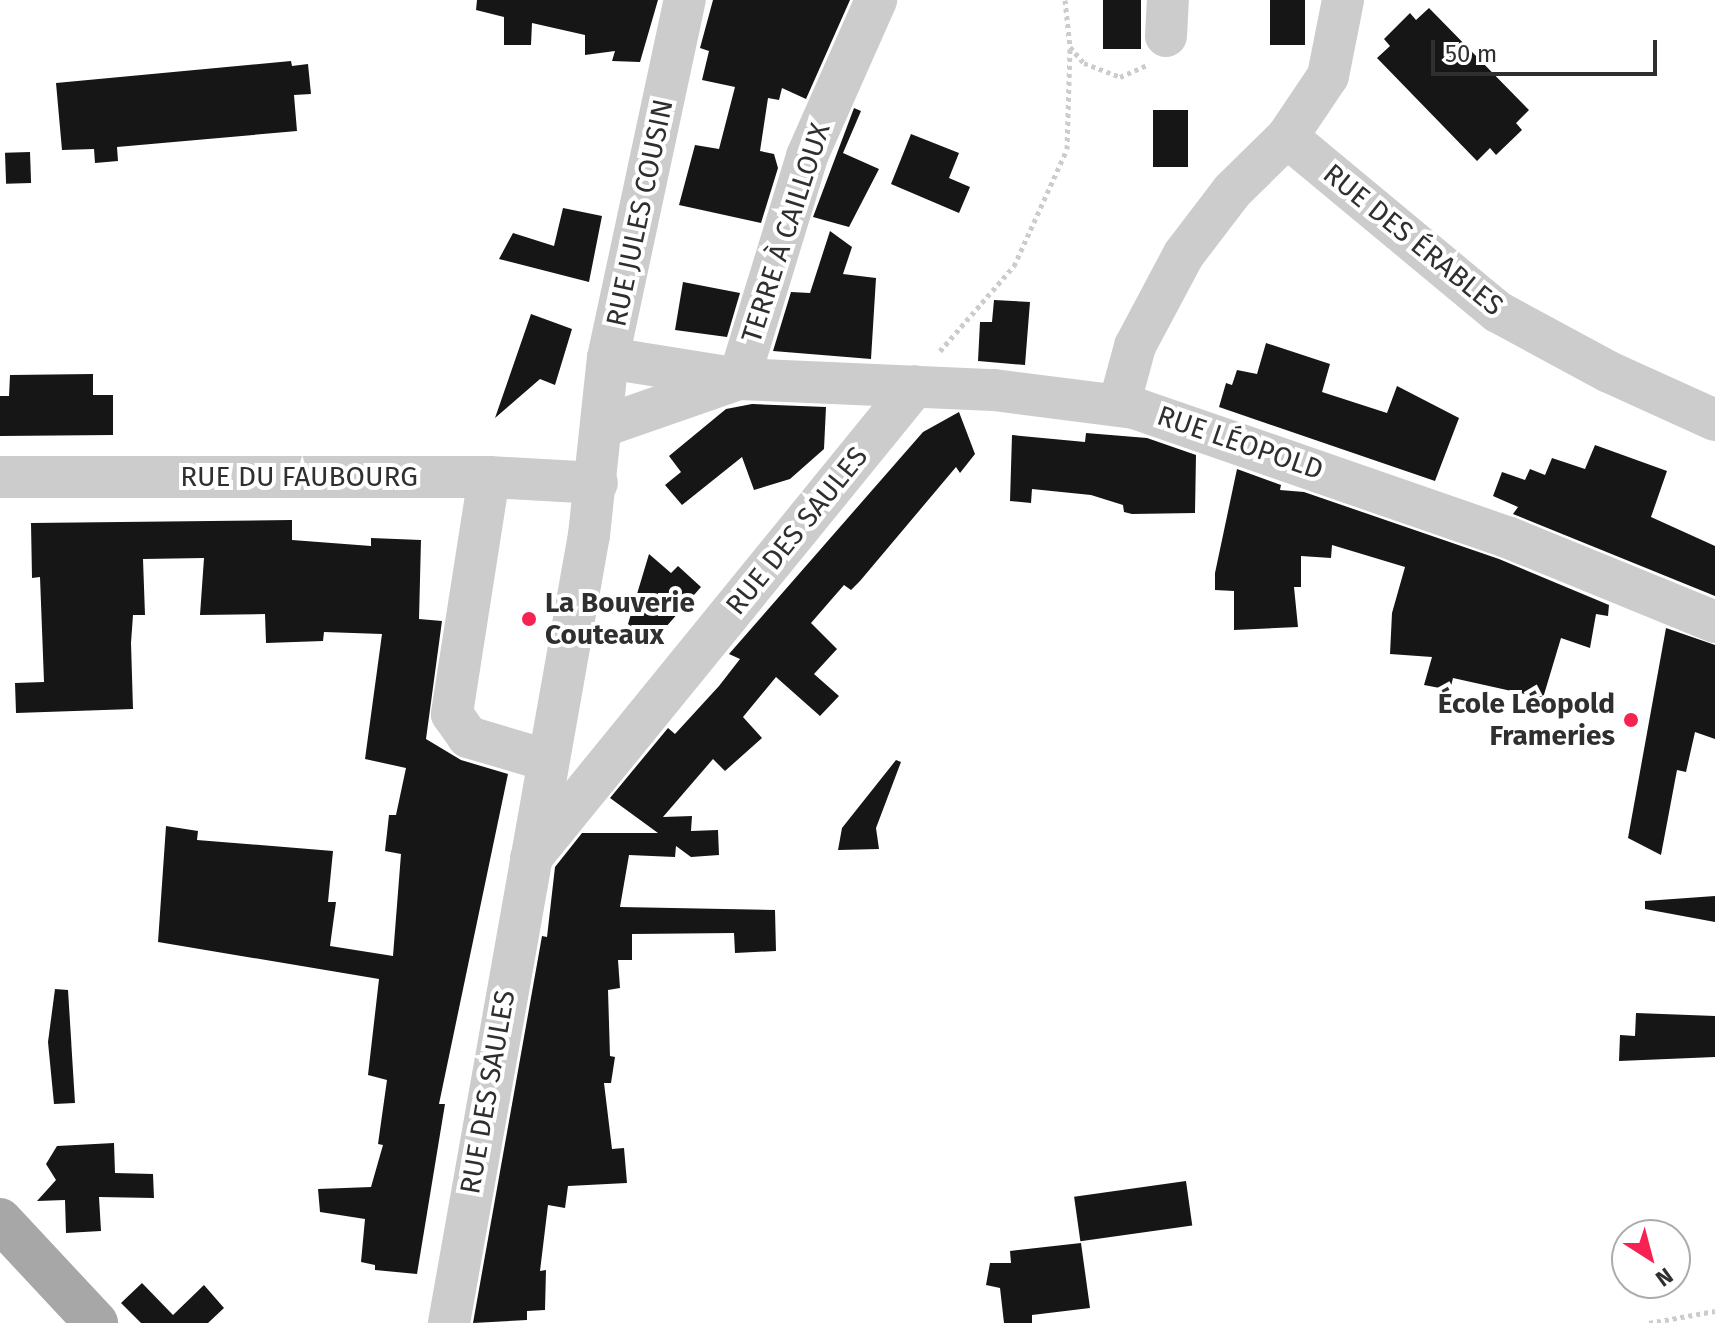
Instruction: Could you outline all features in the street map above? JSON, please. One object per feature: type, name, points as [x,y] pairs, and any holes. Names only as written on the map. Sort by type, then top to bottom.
[{"type":"main road","points":[[0,1220],[96,1323]]},
{"type":"street","name":"RUE JULES COUSIN","points":[[601,427],[608,358],[685,0]]},
{"type":"street","name":"TERRE À CAILLOUX","points":[[739,379],[807,156],[876,0]]},
{"type":"street","points":[[1119,405],[1135,346],[1184,254],[1232,191],[1287,137],[1328,76],[1343,0]]},
{"type":"street","name":"RUE DES ÉRABLES","points":[[1287,137],[1498,312],[1609,372],[1715,420]]},
{"type":"street","name":"RUE LÉOPOLD","points":[[608,358],[739,379],[915,386],[1119,405],[1187,423],[1507,537],[1715,622]]},
{"type":"street","name":"RUE LÉOPOLD","points":[[601,427],[739,379]]},
{"type":"street","name":"RUE DES SAULES","points":[[527,862],[915,386]]},
{"type":"street","name":"RUE DES SAULES","points":[[449,1323],[527,862],[597,483],[601,427]]},
{"type":"street","name":"RUE DU FAUBOURG","points":[[0,477],[489,477],[597,483]]},
{"type":"street","points":[[489,477],[452,714],[468,737],[546,760]]},
{"type":"path","points":[[915,386],[919,373],[1014,266],[1067,149],[1070,47],[1065,0]]},
{"type":"path","points":[[1070,47],[1084,63],[1120,77],[1145,69],[1167,18]]},
{"type":"path","points":[[1649,1323],[1715,1311]]},
{"type":"building","points":[[477,0],[658,0],[640,62],[612,61],[615,51],[585,55],[585,35],[532,23],[531,45],[504,45],[504,17],[476,10]]},
{"type":"building","points":[[713,0],[850,0],[806,99],[782,88],[779,100],[768,98],[760,151],[774,154],[778,168],[761,223],[679,205],[695,145],[719,149],[735,87],[702,80],[709,51],[700,48]]},
{"type":"building","points":[[1103,0],[1141,0],[1141,49],[1103,49]]},
{"type":"building","points":[[1270,0],[1305,0],[1305,45],[1270,45]]},
{"type":"building","points":[[1429,8],[1529,110],[1516,123],[1522,130],[1496,155],[1490,148],[1477,161],[1377,58],[1390,46],[1384,39],[1410,13],[1416,20]]},
{"type":"building","points":[[291,61],[292,66],[308,64],[311,94],[294,95],[297,131],[117,147],[118,161],[95,163],[94,149],[62,150],[56,83]]},
{"type":"building","points":[[854,108],[861,111],[843,153],[879,169],[849,227],[813,217]]},
{"type":"building","points":[[1153,110],[1188,110],[1188,167],[1153,167]]},
{"type":"building","points":[[911,134],[959,153],[949,178],[970,187],[959,213],[891,184]]},
{"type":"building","points":[[30,152],[31,183],[6,184],[5,153]]},
{"type":"building","points":[[563,208],[602,216],[589,282],[499,259],[513,233],[554,246]]},
{"type":"building","points":[[830,231],[852,247],[843,274],[876,278],[871,359],[773,351],[791,292],[810,293]]},
{"type":"building","points":[[683,282],[740,293],[727,337],[675,330]]},
{"type":"building","points":[[994,300],[1030,302],[1025,365],[978,361],[980,322],[992,322]]},
{"type":"building","points":[[531,314],[572,329],[555,385],[540,379],[495,418]]},
{"type":"building","points":[[1266,343],[1330,364],[1322,392],[1387,413],[1397,386],[1459,418],[1435,481],[1219,407],[1226,383],[1232,385],[1237,370],[1257,374]]},
{"type":"building","points":[[93,374],[93,395],[113,395],[113,435],[0,436],[0,396],[9,396],[10,375]]},
{"type":"building","points":[[752,404],[826,407],[824,449],[790,479],[754,490],[742,457],[682,505],[665,485],[681,472],[669,456],[726,409]]},
{"type":"building","points":[[959,412],[975,454],[960,473],[956,467],[860,581],[851,590],[844,585],[811,623],[837,649],[814,674],[839,696],[820,716],[776,677],[743,717],[762,738],[725,771],[713,759],[663,817],[692,816],[691,831],[718,830],[719,855],[691,857],[676,846],[675,857],[629,855],[620,907],[775,910],[776,951],[735,953],[734,933],[632,934],[632,960],[618,960],[620,988],[608,990],[610,1056],[615,1057],[611,1083],[604,1083],[612,1149],[624,1148],[627,1183],[568,1186],[565,1208],[548,1205],[540,1271],[546,1270],[545,1310],[527,1311],[527,1320],[473,1323],[542,936],[547,937],[555,867],[582,833],[658,833],[610,798],[668,728],[675,734],[719,686],[740,659],[729,654],[923,432]]},
{"type":"building","points":[[1086,433],[1147,438],[1196,455],[1195,513],[1132,514],[1124,512],[1123,505],[1091,495],[1032,489],[1031,503],[1010,501],[1012,435],[1085,442]]},
{"type":"building","points":[[1595,445],[1667,471],[1651,517],[1715,546],[1715,596],[1513,514],[1518,507],[1493,496],[1502,472],[1525,480],[1530,469],[1545,475],[1552,458],[1585,469]]},
{"type":"building","points":[[1237,469],[1281,485],[1280,490],[1304,492],[1499,559],[1609,605],[1608,616],[1596,614],[1590,648],[1561,638],[1543,698],[1453,678],[1450,690],[1424,685],[1432,657],[1390,654],[1392,613],[1405,567],[1332,545],[1331,558],[1301,556],[1301,587],[1294,587],[1298,627],[1234,630],[1234,591],[1215,590],[1215,573]]},
{"type":"building","points":[[292,520],[292,540],[371,546],[371,538],[421,540],[419,619],[442,621],[426,739],[461,760],[508,774],[439,1104],[445,1104],[417,1274],[375,1270],[375,1265],[361,1262],[365,1219],[320,1212],[318,1189],[371,1187],[383,1145],[378,1144],[387,1080],[368,1075],[379,979],[158,942],[166,826],[198,831],[197,840],[333,851],[328,902],[336,902],[330,946],[393,956],[401,854],[385,851],[389,815],[396,815],[406,768],[365,759],[382,634],[324,632],[323,641],[266,643],[265,614],[200,615],[204,558],[143,559],[145,615],[133,615],[131,643],[133,709],[16,713],[15,683],[44,682],[40,577],[32,578],[31,523]]},
{"type":"building","points":[[649,554],[671,573],[678,566],[701,587],[651,644],[628,624]]},
{"type":"building","points":[[1666,628],[1715,645],[1715,739],[1695,732],[1686,772],[1677,770],[1661,855],[1628,838]]},
{"type":"building","points":[[896,760],[901,762],[876,828],[879,849],[838,850],[842,828]]},
{"type":"building","points":[[1715,896],[1715,922],[1645,909],[1645,901]]},
{"type":"building","points":[[55,989],[68,990],[75,1103],[54,1104],[48,1042]]},
{"type":"building","points":[[1636,1013],[1715,1016],[1715,1057],[1619,1061],[1620,1035],[1635,1036]]},
{"type":"building","points":[[114,1143],[115,1173],[153,1174],[154,1198],[99,1197],[101,1231],[66,1233],[65,1200],[37,1201],[56,1180],[46,1164],[57,1146]]},
{"type":"building","points":[[1186,1181],[1192,1226],[1080,1241],[1074,1197]]},
{"type":"building","points":[[1081,1243],[1090,1308],[1032,1315],[1032,1323],[1004,1323],[1000,1288],[986,1285],[990,1263],[1011,1263],[1010,1251]]},
{"type":"building","points":[[142,1283],[173,1315],[204,1285],[224,1308],[208,1323],[141,1323],[121,1303]]},
{"type":"place","name":"La Bouverie Couteaux","points":[[529,619]]},
{"type":"place","name":"École Léopold Frameries","points":[[1631,720]]}]
